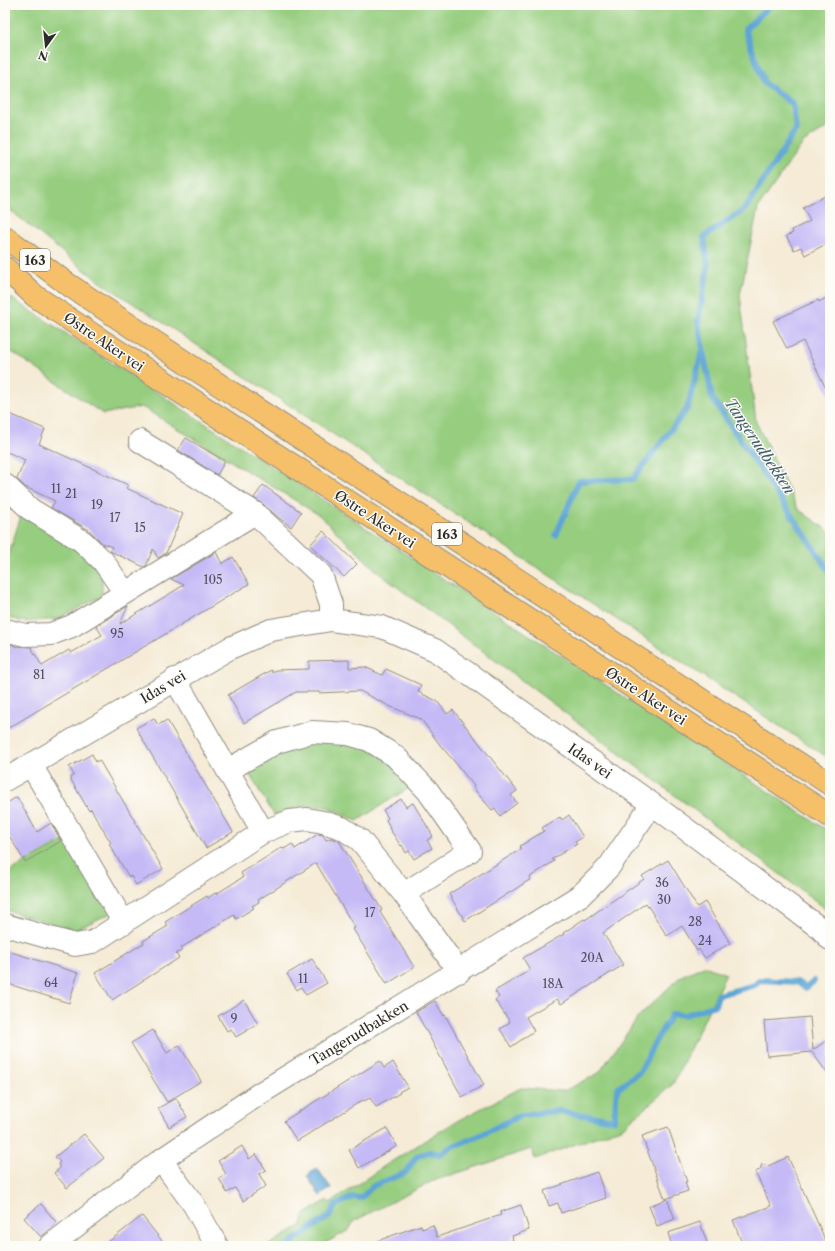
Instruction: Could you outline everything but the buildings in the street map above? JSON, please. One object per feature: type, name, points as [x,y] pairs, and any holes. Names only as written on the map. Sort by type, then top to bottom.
[{"type":"highway","name":"Østre Aker vei","points":[[5,238],[66,283],[180,359],[830,784]]},
{"type":"highway","name":"Østre Aker vei","points":[[5,268],[35,296],[830,816]]},
{"type":"highway","points":[[5,278],[35,296]]},
{"type":"street","points":[[140,441],[255,512],[320,575],[331,604],[331,620]]},
{"type":"street","points":[[5,485],[30,509],[82,541],[103,561],[125,593]]},
{"type":"street","points":[[5,630],[25,635],[51,634],[72,626],[255,512]]},
{"type":"street","name":"Idas vei","points":[[5,780],[175,679],[230,648],[271,630],[331,620],[382,627],[435,650],[652,804],[821,929],[830,939]]},
{"type":"street","points":[[175,679],[263,832]]},
{"type":"street","points":[[228,770],[277,742],[312,732],[348,734],[369,740],[396,756],[428,791],[470,851],[404,894]]},
{"type":"street","points":[[31,765],[124,922]]},
{"type":"street","name":"Tangerudbakken","points":[[50,1246],[161,1160],[259,1094],[459,972],[581,895],[609,867],[652,804]]},
{"type":"street","points":[[5,925],[75,945],[93,942],[263,832],[290,821],[307,819],[342,828],[360,840],[404,894],[459,972]]},
{"type":"street","points":[[161,1160],[194,1205],[217,1246]]},
{"type":"green space","points":[[5,5],[830,5],[830,126],[803,143],[758,208],[740,295],[756,422],[798,509],[830,532],[830,759],[96,279],[5,206]]},
{"type":"green space","points":[[5,294],[328,503],[830,832],[830,915],[821,905],[380,574],[319,515],[142,407],[103,414],[12,352],[5,354]]},
{"type":"green space","points":[[22,512],[77,546],[102,576],[102,596],[57,619],[24,622],[5,617],[5,567]]},
{"type":"green space","points":[[313,738],[369,746],[415,784],[357,821],[327,807],[304,805],[274,815],[245,767]]},
{"type":"green space","points":[[67,839],[111,913],[75,930],[5,910],[5,874]]},
{"type":"green space","points":[[704,966],[726,974],[673,1084],[623,1127],[535,1159],[531,1149],[433,1181],[354,1221],[349,1230],[320,1246],[267,1246],[302,1225],[304,1215],[327,1200],[330,1203],[386,1165],[455,1122],[521,1088],[564,1091],[599,1073],[639,1016],[681,976]]},
{"type":"water","points":[[317,1168],[331,1188],[320,1196],[307,1176]]},
{"type":"waterway","name":"Tangerudbekken","points":[[771,5],[745,29],[764,83],[793,104],[796,130],[745,209],[704,237],[708,266],[698,322],[712,398],[830,572]]},
{"type":"waterway","points":[[556,535],[579,481],[633,479],[687,409],[702,352]]},
{"type":"waterway","name":"Tangerudbekken","points":[[287,1246],[329,1217],[336,1205],[353,1197],[361,1198],[373,1186],[405,1173],[417,1156],[429,1152],[440,1154],[453,1146],[479,1136],[521,1115],[557,1111],[614,1120],[617,1089],[640,1072],[655,1042],[672,1014],[685,1015],[715,1005],[718,995],[755,985],[759,980],[797,982],[806,988],[814,981]]}]
